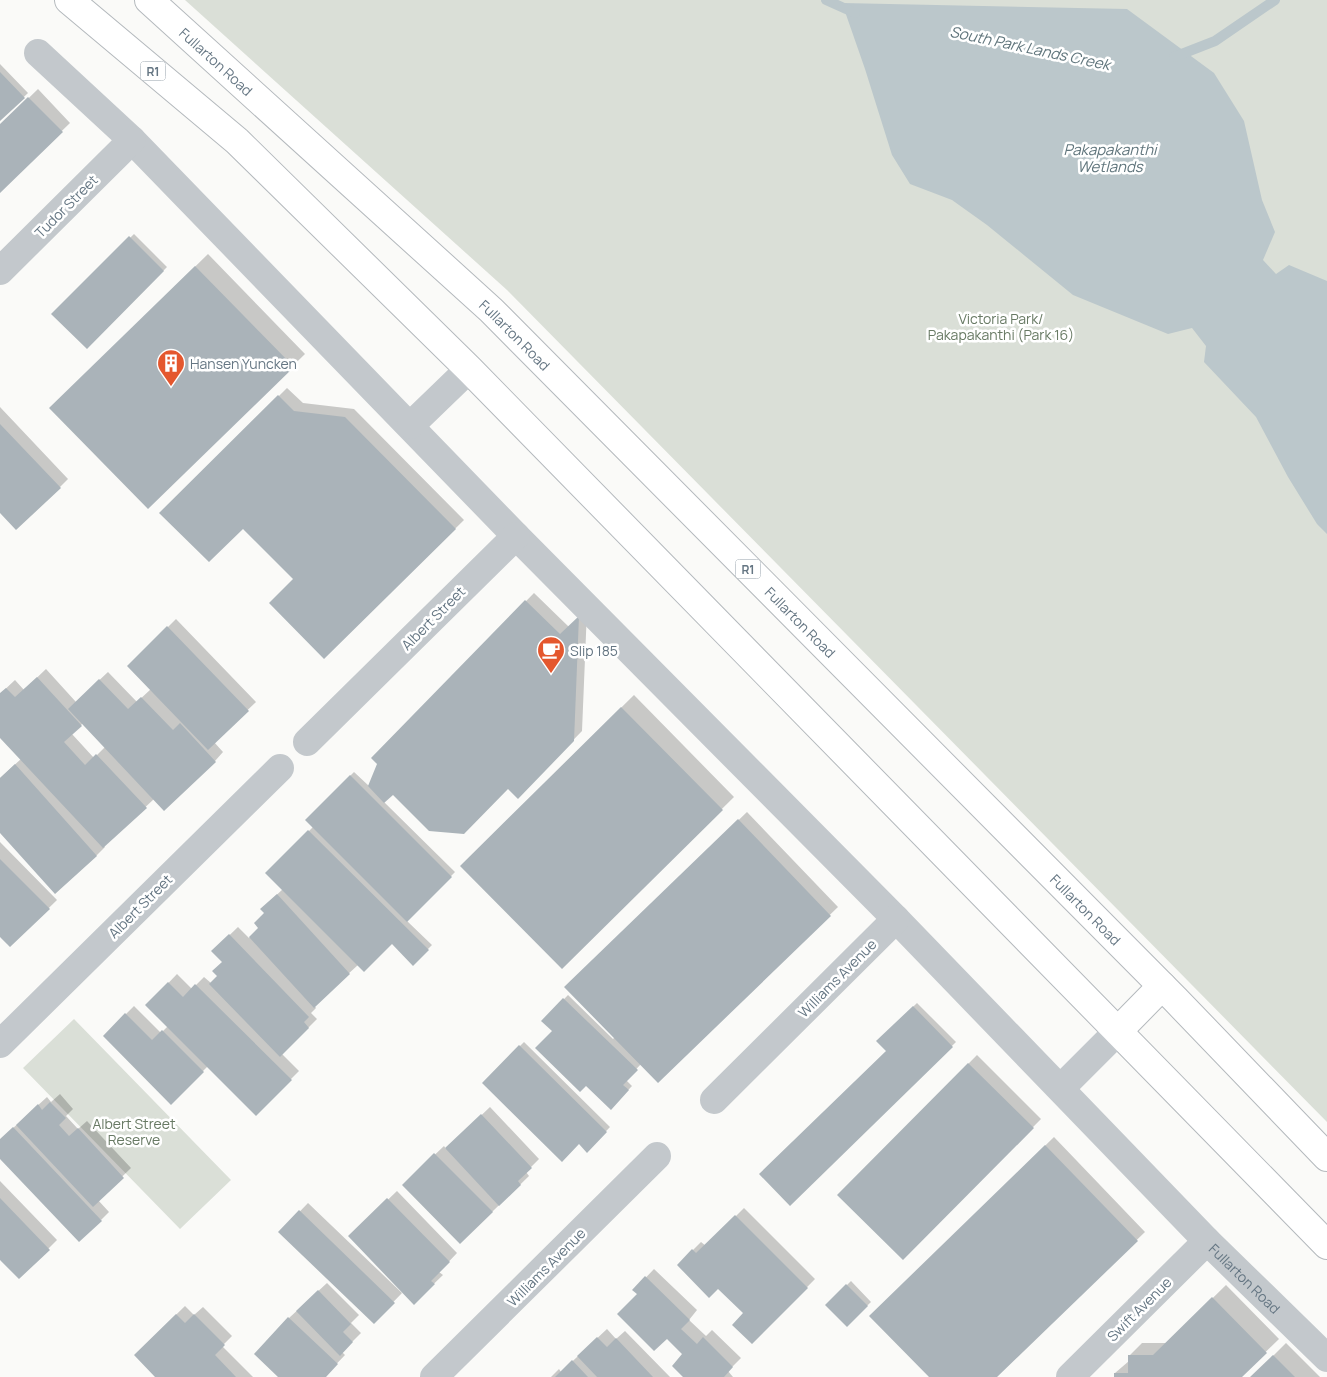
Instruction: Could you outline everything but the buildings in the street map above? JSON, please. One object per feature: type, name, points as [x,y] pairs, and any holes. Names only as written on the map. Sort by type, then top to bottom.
[{"type":"highway","name":"R1","points":[[69,0],[237,141],[469,369],[1327,1244]]},
{"type":"highway","name":"Fullarton Road","points":[[149,0],[491,310],[1162,986],[1327,1157]]},
{"type":"highway","points":[[1118,1032],[1162,986]]},
{"type":"street","name":"Fullarton Road","points":[[38,53],[132,140],[516,536],[896,919],[1207,1241],[1327,1358]]},
{"type":"street","name":"Tudor Street","points":[[0,271],[132,140]]},
{"type":"street","points":[[410,425],[469,369]]},
{"type":"street","name":"Albert Street","points":[[307,742],[516,536]]},
{"type":"street","name":"Albert Street","points":[[0,1044],[280,768]]},
{"type":"street","name":"Williams Avenue","points":[[714,1100],[896,919]]},
{"type":"street","points":[[1061,1088],[1118,1032]]},
{"type":"street","name":"Williams Avenue","points":[[434,1377],[657,1156]]},
{"type":"street","name":"Swift Avenue","points":[[1070,1377],[1207,1241]]},
{"type":"green space","name":"Victoria Park/ Pakapakanthi (Park 16)","points":[[185,0],[1327,0],[1327,1122],[507,290]]},
{"type":"green space","name":"Albert Street Reserve","points":[[74,1019],[231,1180],[180,1229],[23,1068]]},
{"type":"water","name":"Pakapakanthi Wetlands","points":[[842,3],[1127,9],[1214,73],[1244,121],[1262,200],[1275,232],[1263,260],[1276,274],[1289,265],[1327,281],[1327,534],[1317,524],[1288,477],[1256,417],[1204,362],[1206,346],[1192,328],[1168,334],[1073,295],[987,225],[952,200],[910,184],[892,155]]},
{"type":"waterway","name":"South Park Lands Creek","points":[[826,0],[855,13]]},
{"type":"waterway","name":"South Park Lands Creek","points":[[1174,57],[1215,41],[1275,0]]},
{"type":"place","name":"Hansen Yuncken","points":[[171,387]]},
{"type":"place","name":"Slip 185","points":[[551,674]]}]
